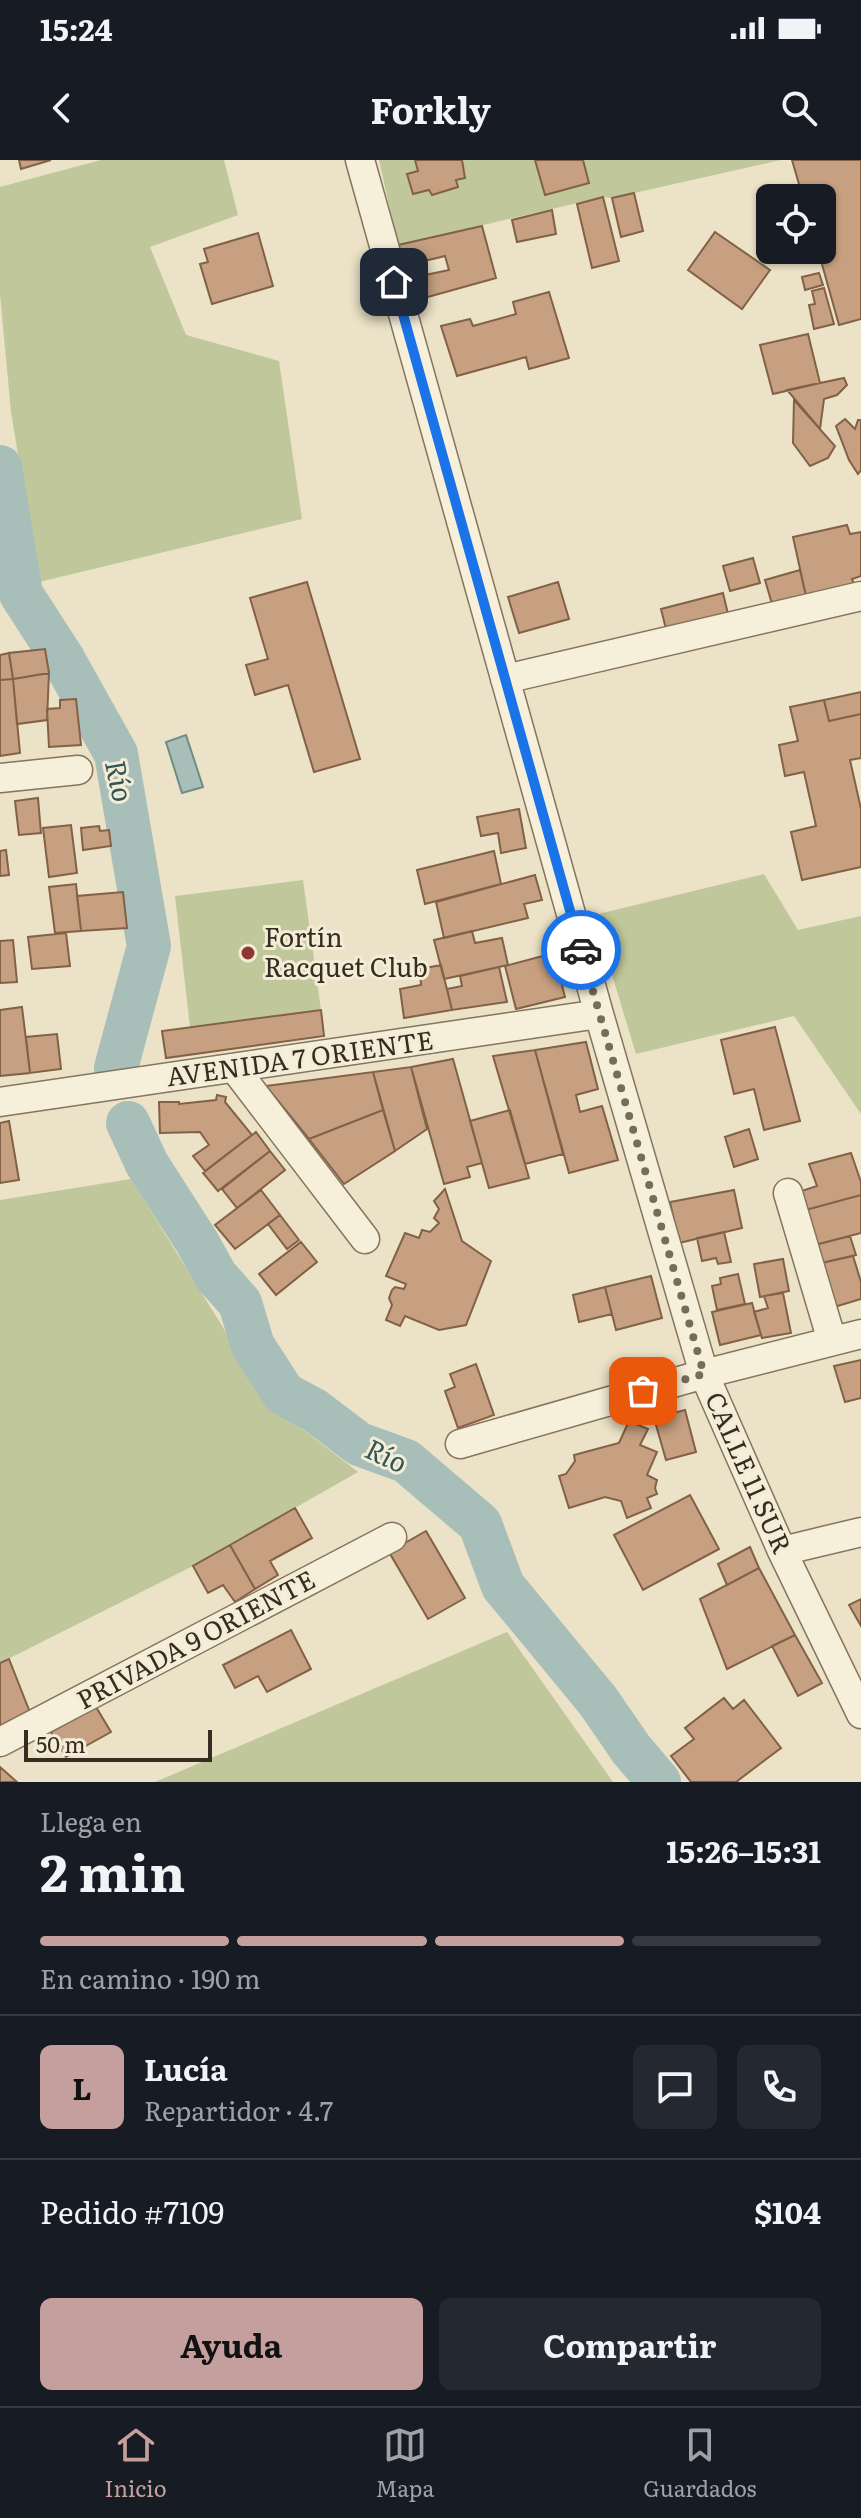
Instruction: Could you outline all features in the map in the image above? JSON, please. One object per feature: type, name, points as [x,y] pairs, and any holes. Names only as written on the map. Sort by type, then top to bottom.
[{"type":"street","name":"CALLE 11 SUR","points":[[360,160],[599,1014],[704,1374],[782,1551],[861,1714]]},
{"type":"street","points":[[505,679],[861,596]]},
{"type":"street","points":[[0,778],[78,770]]},
{"type":"street","name":"AVENIDA 7 ORIENTE","points":[[0,1102],[599,1014]]},
{"type":"street","points":[[235,1069],[365,1239]]},
{"type":"street","points":[[788,1193],[832,1341]]},
{"type":"street","points":[[460,1444],[704,1374],[861,1334]]},
{"type":"street","points":[[782,1551],[861,1532]]},
{"type":"street","name":"PRIVADA 9 ORIENTE","points":[[0,1742],[392,1537]]},
{"type":"green space","points":[[101,160],[224,160],[238,215],[150,247],[186,335],[279,361],[302,519],[39,582],[11,412],[0,294],[0,187]]},
{"type":"green space","points":[[379,160],[781,160],[612,198],[603,197],[398,245]]},
{"type":"green space","points":[[764,874],[798,930],[861,916],[861,1114],[794,1016],[636,1054],[594,915]]},
{"type":"green space","name":"Fortín Racquet Club","points":[[303,880],[321,1010],[190,1027],[175,896]]},
{"type":"green space","points":[[131,1179],[271,1405],[358,1472],[193,1566],[0,1663],[0,1200]]},
{"type":"green space","points":[[507,1632],[613,1782],[155,1782]]},
{"type":"water","points":[[186,735],[203,787],[182,793],[166,742]]},
{"type":"building","points":[[19,160],[51,160],[21,169]]},
{"type":"building","points":[[415,160],[462,160],[465,178],[456,180],[458,187],[432,195],[429,190],[413,194],[407,174],[418,171]]},
{"type":"building","points":[[535,160],[583,160],[589,183],[545,195]]},
{"type":"building","points":[[792,160],[861,160],[861,319],[839,325],[822,264],[836,264],[836,184],[799,184]]},
{"type":"building","points":[[634,193],[643,231],[621,237],[612,198]]},
{"type":"building","points":[[603,197],[619,261],[592,268],[577,204]]},
{"type":"building","points":[[552,210],[556,234],[517,242],[512,220]]},
{"type":"building","points":[[482,226],[496,278],[417,300],[411,278],[449,270],[445,256],[404,266],[398,245]]},
{"type":"building","points":[[715,232],[756,260],[756,264],[770,270],[742,309],[688,270]]},
{"type":"building","points":[[258,233],[273,286],[212,304],[200,264],[208,262],[204,249]]},
{"type":"building","points":[[819,273],[823,285],[805,290],[802,277]]},
{"type":"building","points":[[824,288],[834,324],[814,329],[809,305],[815,304],[812,291]]},
{"type":"building","points":[[549,292],[569,358],[529,369],[526,357],[457,376],[441,326],[470,319],[473,326],[516,314],[513,302]]},
{"type":"building","points":[[808,334],[820,383],[773,394],[760,345]]},
{"type":"building","points":[[844,378],[847,385],[837,395],[824,399],[820,429],[787,390]]},
{"type":"building","points":[[794,400],[835,446],[828,458],[810,466],[793,443]]},
{"type":"building","points":[[845,419],[855,429],[858,420],[861,420],[861,470],[858,474],[836,426]]},
{"type":"building","points":[[847,525],[850,534],[861,532],[861,576],[852,579],[854,584],[806,596],[793,537]]},
{"type":"building","points":[[753,558],[760,583],[730,591],[723,566]]},
{"type":"building","points":[[800,570],[806,596],[772,604],[765,580]]},
{"type":"building","points":[[307,582],[360,759],[314,772],[288,685],[255,695],[246,665],[268,659],[250,598]]},
{"type":"building","points":[[558,582],[569,619],[519,633],[508,597]]},
{"type":"building","points":[[723,593],[728,614],[666,629],[661,609]]},
{"type":"building","points":[[45,649],[49,673],[13,679],[9,653]]},
{"type":"building","points":[[9,653],[13,679],[0,680],[0,655]]},
{"type":"building","points":[[49,673],[47,720],[17,724],[13,679]]},
{"type":"building","points":[[13,679],[20,753],[0,756],[0,680]]},
{"type":"building","points":[[861,692],[861,714],[829,721],[824,700]]},
{"type":"building","points":[[76,699],[81,745],[49,747],[47,709],[60,708],[60,700]]},
{"type":"building","points":[[824,700],[829,721],[861,714],[861,758],[850,760],[861,809],[861,867],[802,880],[791,832],[816,826],[804,772],[785,776],[779,745],[798,741],[790,707]]},
{"type":"building","points":[[38,798],[41,833],[19,835],[15,801]]},
{"type":"building","points":[[519,809],[526,848],[501,853],[498,833],[481,836],[477,817]]},
{"type":"building","points":[[71,825],[77,873],[49,877],[43,828]]},
{"type":"building","points":[[99,826],[100,831],[109,830],[111,846],[83,850],[81,828]]},
{"type":"building","points":[[6,850],[9,875],[0,876],[0,851]]},
{"type":"building","points":[[494,851],[501,884],[425,904],[417,870]]},
{"type":"building","points":[[535,875],[542,900],[524,904],[528,918],[444,938],[436,902]]},
{"type":"building","points":[[76,884],[81,931],[55,933],[49,887]]},
{"type":"building","points":[[123,892],[127,928],[81,931],[77,896]]},
{"type":"building","points":[[472,931],[475,943],[502,938],[508,965],[444,979],[434,940]]},
{"type":"building","points":[[66,933],[70,966],[32,969],[28,937]]},
{"type":"building","points":[[13,940],[17,982],[0,983],[0,941]]},
{"type":"building","points":[[554,953],[565,997],[516,1009],[505,966]]},
{"type":"building","points":[[441,965],[452,1010],[404,1018],[400,989],[421,985],[420,969]]},
{"type":"building","points":[[499,967],[507,1002],[452,1010],[447,989],[462,986],[460,976]]},
{"type":"building","points":[[22,1007],[30,1073],[0,1076],[0,1010]]},
{"type":"building","points":[[321,1010],[324,1036],[166,1058],[162,1031]]},
{"type":"building","points":[[775,1027],[800,1121],[764,1130],[754,1089],[734,1094],[721,1040]]},
{"type":"building","points":[[57,1034],[61,1069],[30,1073],[26,1037]]},
{"type":"building","points":[[586,1042],[598,1089],[576,1095],[580,1112],[602,1106],[618,1160],[569,1173],[535,1050]]},
{"type":"building","points":[[535,1050],[563,1154],[525,1164],[493,1056]]},
{"type":"building","points":[[453,1059],[482,1163],[467,1167],[470,1177],[444,1184],[411,1067]]},
{"type":"building","points":[[411,1067],[427,1129],[395,1151],[373,1072]]},
{"type":"building","points":[[373,1072],[383,1110],[309,1139],[266,1086]]},
{"type":"building","points":[[217,1095],[226,1097],[225,1102],[252,1135],[205,1171],[193,1156],[209,1145],[200,1132],[160,1133],[159,1102],[179,1104],[216,1100]]},
{"type":"building","points":[[383,1110],[395,1151],[344,1184],[309,1139]]},
{"type":"building","points":[[510,1110],[529,1178],[489,1188],[470,1121]]},
{"type":"building","points":[[9,1121],[19,1180],[0,1183],[0,1123]]},
{"type":"building","points":[[749,1129],[758,1159],[734,1167],[725,1137]]},
{"type":"building","points":[[256,1132],[270,1151],[218,1191],[203,1173]]},
{"type":"building","points":[[270,1151],[285,1170],[237,1208],[222,1189]]},
{"type":"building","points":[[851,1153],[861,1182],[861,1195],[802,1211],[796,1193],[817,1186],[809,1164]]},
{"type":"building","points":[[445,1189],[462,1241],[491,1261],[466,1325],[439,1330],[405,1316],[400,1326],[386,1320],[392,1305],[389,1298],[395,1287],[404,1289],[406,1284],[386,1276],[405,1233],[419,1238],[422,1230],[430,1232],[439,1223],[434,1218],[439,1209],[434,1201]]},
{"type":"building","points":[[261,1190],[280,1215],[235,1249],[215,1225]]},
{"type":"building","points":[[734,1190],[742,1228],[679,1243],[670,1202]]},
{"type":"building","points":[[861,1195],[861,1233],[811,1246],[802,1211]]},
{"type":"building","points":[[280,1215],[299,1240],[287,1249],[268,1224]]},
{"type":"building","points":[[724,1232],[731,1262],[718,1264],[716,1258],[702,1261],[697,1238]]},
{"type":"building","points":[[850,1236],[856,1255],[817,1264],[811,1246]]},
{"type":"building","points":[[301,1242],[317,1262],[276,1295],[259,1274]]},
{"type":"building","points":[[853,1256],[861,1282],[861,1299],[831,1308],[817,1264]]},
{"type":"building","points":[[783,1259],[789,1291],[760,1297],[754,1264]]},
{"type":"building","points":[[738,1274],[745,1304],[717,1310],[712,1286],[721,1284],[720,1278]]},
{"type":"building","points":[[651,1276],[662,1318],[616,1330],[605,1287]]},
{"type":"building","points":[[605,1287],[612,1314],[579,1322],[573,1295]]},
{"type":"building","points":[[783,1293],[791,1333],[762,1338],[754,1312],[768,1308],[764,1296]]},
{"type":"building","points":[[752,1303],[761,1335],[720,1345],[712,1312]]},
{"type":"building","points":[[861,1360],[861,1398],[845,1402],[834,1366]]},
{"type":"building","points":[[476,1364],[494,1415],[458,1428],[445,1391],[455,1387],[450,1374]]},
{"type":"building","points":[[685,1410],[696,1452],[666,1460],[654,1418]]},
{"type":"building","points":[[629,1421],[648,1429],[640,1445],[657,1452],[647,1475],[657,1480],[657,1494],[647,1498],[651,1508],[627,1518],[621,1501],[605,1497],[569,1508],[559,1476],[566,1474],[575,1461],[574,1455],[619,1443]]},
{"type":"building","points":[[690,1495],[719,1549],[643,1590],[614,1535]]},
{"type":"building","points":[[295,1508],[312,1538],[270,1561],[278,1575],[255,1589],[230,1545]]},
{"type":"building","points":[[426,1531],[465,1598],[428,1619],[389,1552]]},
{"type":"building","points":[[230,1545],[255,1589],[235,1602],[223,1585],[208,1593],[193,1566]]},
{"type":"building","points":[[750,1547],[759,1568],[727,1585],[718,1564]]},
{"type":"building","points":[[759,1568],[795,1635],[727,1669],[700,1599]]},
{"type":"building","points":[[861,1599],[861,1626],[849,1605]]},
{"type":"building","points":[[291,1630],[311,1669],[267,1692],[258,1676],[235,1688],[223,1665]]},
{"type":"building","points":[[795,1635],[822,1683],[798,1696],[772,1646]]},
{"type":"building","points":[[9,1659],[31,1715],[0,1731],[0,1663]]},
{"type":"building","points":[[724,1698],[733,1709],[744,1700],[781,1748],[736,1782],[691,1782],[671,1756],[694,1739],[685,1728]]},
{"type":"building","points":[[96,1707],[111,1732],[66,1757],[51,1732]]},
{"type":"building","points":[[0,1767],[17,1782],[0,1782]]},
{"type":"waterway","name":"Río","points":[[0,467],[21,594],[63,659],[116,754],[149,946],[116,1068]]},
{"type":"waterway","name":"Río","points":[[128,1123],[147,1164],[216,1276],[240,1303],[253,1346],[284,1394],[314,1410],[359,1444],[406,1461],[480,1524],[503,1586],[598,1701],[631,1749],[659,1782]]},
{"type":"way so far","points":[[581,950],[704,1374],[643,1391]]},
{"type":"place","name":"Fortín Racquet Club","points":[[248,953]]},
{"type":"route","points":[[394,282],[581,950]]}]
